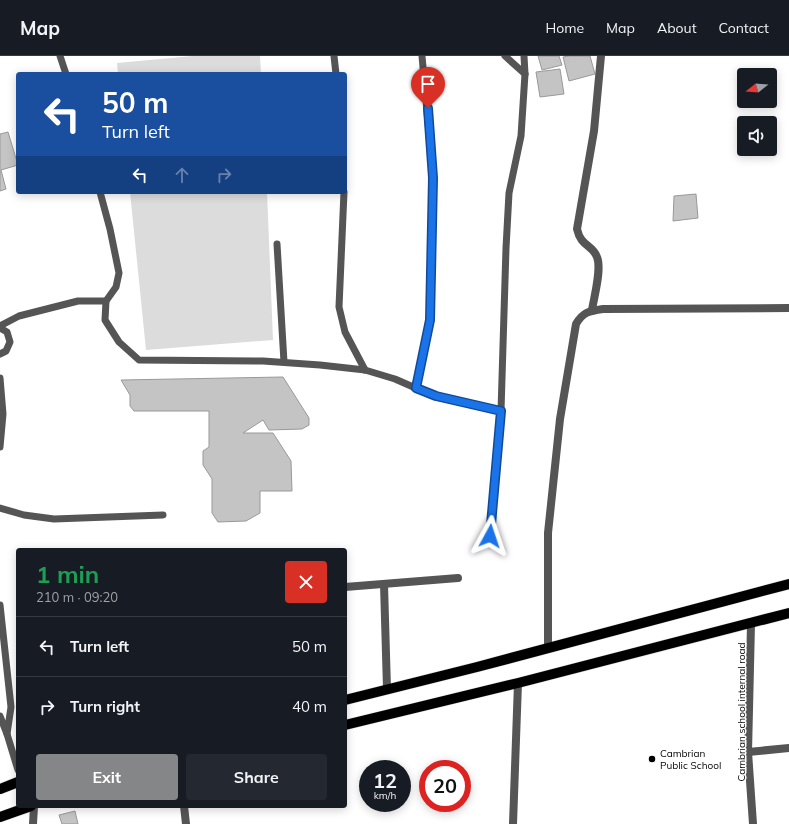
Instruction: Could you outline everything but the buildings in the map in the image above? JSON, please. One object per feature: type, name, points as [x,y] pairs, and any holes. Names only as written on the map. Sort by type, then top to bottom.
[{"type":"main road","points":[[347,698],[387,689],[548,648],[789,584]]},
{"type":"main road","points":[[347,725],[518,683],[789,613]]},
{"type":"main road","points":[[0,789],[16,783]]},
{"type":"main road","points":[[0,817],[25,808]]},
{"type":"street","points":[[592,310],[598,269],[597,257],[579,238],[577,229],[594,131],[601,56]]},
{"type":"street","points":[[548,648],[548,533],[560,419],[576,324],[581,315],[592,310],[603,309],[789,308]]},
{"type":"street","points":[[347,587],[458,578]]},
{"type":"street","points":[[384,584],[387,689]]},
{"type":"street","name":"Cambrian school internal road","points":[[751,624],[748,752],[753,824]]},
{"type":"street","points":[[513,824],[518,683]]},
{"type":"street","points":[[748,752],[789,748]]},
{"type":"street","points":[[33,824],[34,808]]},
{"type":"street","points":[[184,808],[186,824]]},
{"type":"lane","points":[[60,56],[65,72]]},
{"type":"lane","points":[[334,56],[336,72]]},
{"type":"lane","points":[[416,388],[430,320],[433,224],[433,178],[422,56]]},
{"type":"lane","points":[[505,56],[525,74]]},
{"type":"lane","points":[[490,536],[501,411],[509,193],[521,136],[525,74],[524,56]]},
{"type":"lane","points":[[101,194],[110,229],[119,273],[116,287],[106,301],[105,320],[119,342],[140,360],[284,362],[365,370],[436,396],[501,411]]},
{"type":"lane","points":[[344,194],[339,307],[345,332],[365,370]]},
{"type":"lane","points":[[277,244],[284,362]]},
{"type":"lane","points":[[0,354],[6,351],[10,342],[7,332],[0,327],[19,316],[78,301],[106,301]]},
{"type":"lane","points":[[0,378],[3,414],[0,447]]},
{"type":"lane","points":[[0,508],[24,515],[54,519],[163,515]]},
{"type":"lane","points":[[0,605],[11,707],[8,734]]},
{"type":"lane","points":[[0,716],[8,734],[16,763]]},
{"type":"shaded area","points":[[193,56],[260,56],[261,72],[118,72],[117,63]]},
{"type":"shaded area","points":[[130,194],[267,194],[273,340],[146,350]]},
{"type":"place","name":"Cambrian Public School","points":[[652,759]]},
{"type":"route","points":[[428,108],[433,178],[430,320],[421,357],[416,388],[436,396],[501,411],[490,536]]}]
